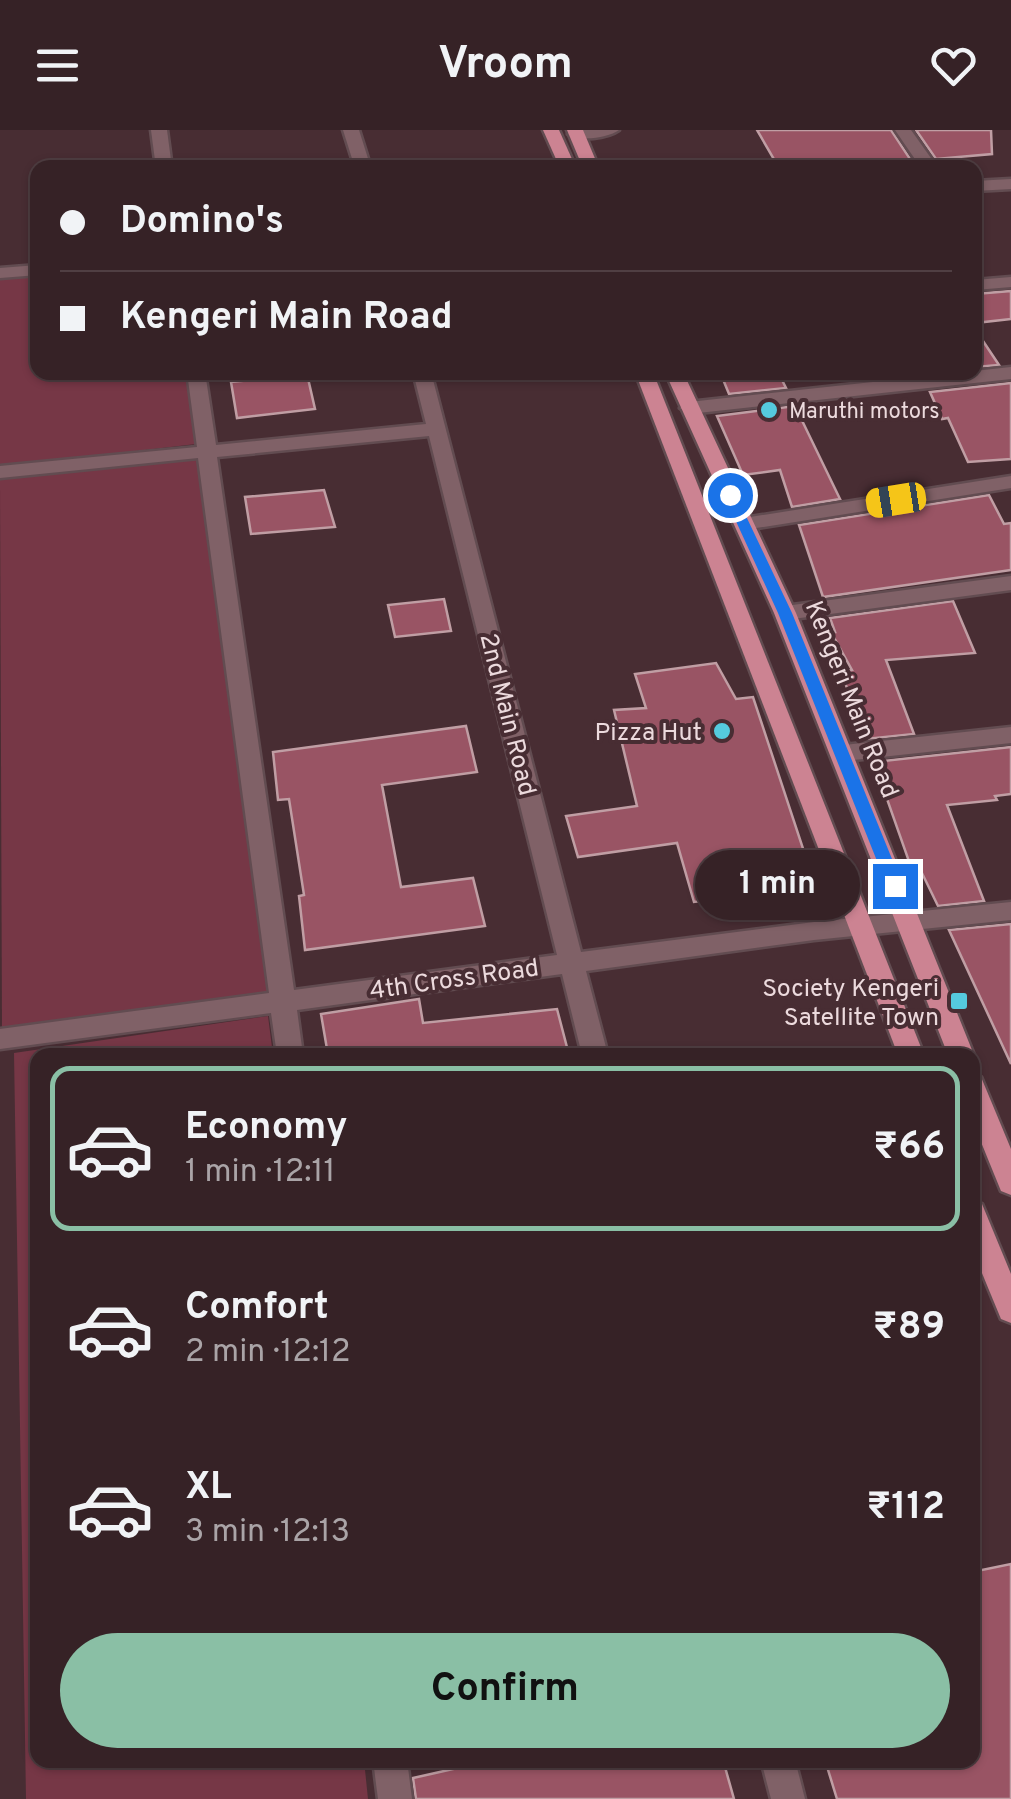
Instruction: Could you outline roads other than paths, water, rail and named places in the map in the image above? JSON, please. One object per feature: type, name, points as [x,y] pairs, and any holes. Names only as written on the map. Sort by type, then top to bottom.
[{"type":"main road","points":[[551,130],[564,160]]},
{"type":"main road","points":[[576,132],[588,160]]},
{"type":"main road","points":[[647,380],[908,1048]]},
{"type":"main road","name":"Kengeri Main Road","points":[[677,380],[785,613],[844,752],[957,1048]]},
{"type":"main road","points":[[980,1105],[1011,1184]]},
{"type":"main road","points":[[980,1232],[1011,1310]]},
{"type":"street","points":[[159,130],[163,160]]},
{"type":"street","points":[[351,130],[360,160]]},
{"type":"street","points":[[576,132],[611,130]]},
{"type":"street","points":[[903,130],[924,160]]},
{"type":"street","points":[[982,186],[1011,184]]},
{"type":"street","points":[[0,273],[30,271]]},
{"type":"street","points":[[982,284],[1011,282]]},
{"type":"street","points":[[982,376],[1011,373]]},
{"type":"street","points":[[197,380],[289,1048]]},
{"type":"street","name":"2nd Main Road","points":[[424,380],[593,1048]]},
{"type":"street","points":[[688,408],[946,380]]},
{"type":"street","points":[[0,472],[438,428]]},
{"type":"street","points":[[744,524],[1011,482]]},
{"type":"street","points":[[785,613],[1011,583]]},
{"type":"street","points":[[844,752],[1011,735]]},
{"type":"street","name":"4th Cross Road","points":[[0,1039],[860,925],[1011,911]]},
{"type":"street","points":[[391,1768],[395,1799]]},
{"type":"street","points":[[780,1768],[788,1799]]},
{"type":"place","name":"Maruthi motors","points":[[769,410]]},
{"type":"place","name":"Pizza Hut","points":[[722,731]]},
{"type":"place","name":"Society Kengeri Satellite Town","points":[[959,1001]]}]
